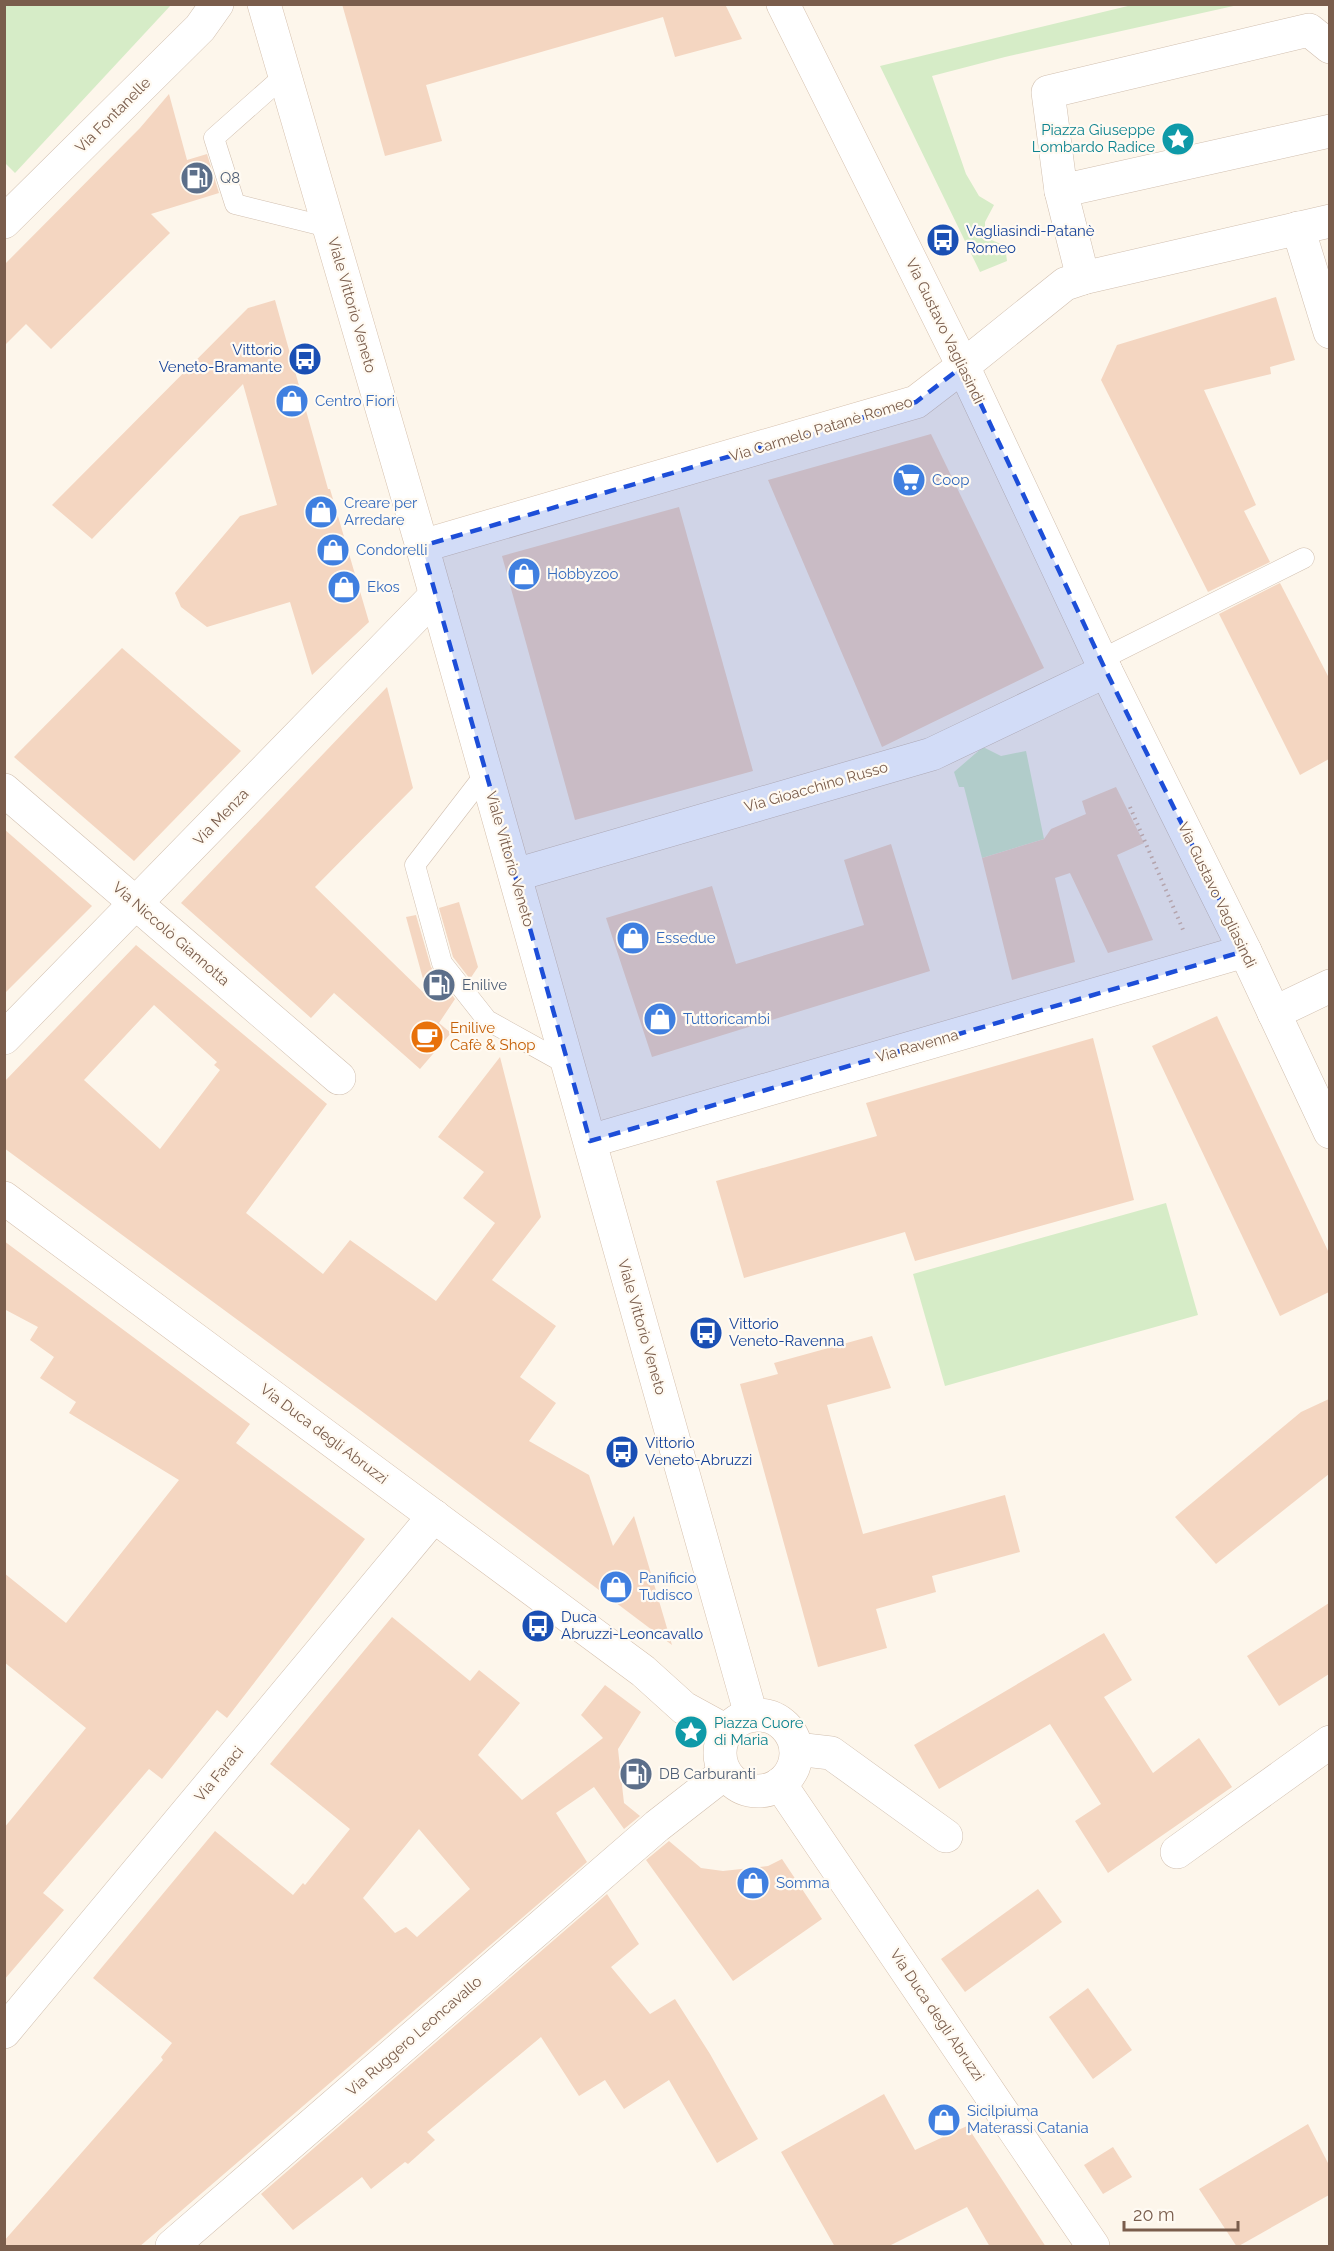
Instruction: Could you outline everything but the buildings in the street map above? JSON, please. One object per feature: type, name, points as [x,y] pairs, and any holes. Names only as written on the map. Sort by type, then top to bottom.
[{"type":"street","name":"Via Fontanelle","points":[[7,216],[200,28],[217,4]]},
{"type":"street","name":"Viale Vittorio Veneto","points":[[264,4],[422,546],[590,1141],[739,1723]]},
{"type":"street","name":"Via Gustavo Vagliasindi","points":[[783,4],[963,366],[1103,666],[1245,951],[1329,1132]]},
{"type":"street","points":[[1083,278],[1061,191],[1047,92],[1309,30],[1329,47]]},
{"type":"street","points":[[1061,191],[1329,131]]},
{"type":"street","name":"Via Carmelo Patanè Romeo","points":[[422,546],[916,402],[1065,284],[1329,221]]},
{"type":"street","points":[[1298,228],[1329,332]]},
{"type":"street","name":"Via Menza","points":[[4,1038],[436,595]]},
{"type":"street","name":"Via Gioacchino Russo","points":[[515,875],[932,754],[1103,666]]},
{"type":"street","name":"Via Niccolò Giannotta","points":[[4,790],[339,1078]]},
{"type":"street","name":"Via Ravenna","points":[[590,1141],[1245,951]]},
{"type":"street","points":[[1274,1013],[1329,986]]},
{"type":"street","name":"Via Duca degli Abruzzi","points":[[4,1198],[643,1671],[684,1708],[739,1723]]},
{"type":"street","name":"Via Faraci","points":[[4,2032],[434,1516]]},
{"type":"street","points":[[771,1717],[780,1722],[793,1739],[796,1749],[792,1769],[780,1784],[770,1789],[749,1790],[740,1787],[725,1773],[720,1756],[739,1723],[771,1717]]},
{"type":"street","points":[[1177,1852],[1329,1742]]},
{"type":"street","points":[[796,1749],[831,1753],[946,1836]]},
{"type":"street","name":"Via Ruggero Leoncavallo","points":[[172,2247],[657,1826],[725,1773]]},
{"type":"street","name":"Via Duca degli Abruzzi","points":[[780,1784],[1093,2247]]},
{"type":"lane","points":[[285,75],[214,138],[235,204],[328,227]]},
{"type":"lane","points":[[1103,666],[1304,558]]},
{"type":"lane","points":[[486,773],[415,865],[442,963],[486,1020],[568,1065]]},
{"type":"path","points":[[1126,797],[1186,937]]},
{"type":"highlighted area","points":[[963,366],[1106,671],[1245,951],[590,1141],[422,546],[916,402]]},
{"type":"green space","points":[[4,5],[171,5],[15,173],[5,163]]},
{"type":"green space","points":[[1132,5],[1238,5],[1005,57],[932,76],[966,174],[979,196],[994,205],[985,222],[985,237],[1005,246],[1007,261],[980,272],[880,66]]},
{"type":"green space","points":[[983,747],[1001,756],[1026,751],[1044,839],[982,858],[964,787],[959,787],[954,772]]},
{"type":"green space","points":[[1166,1203],[1198,1315],[945,1386],[913,1274]]},
{"type":"place","name":"Piazza Giuseppe Lombardo Radice","points":[[1178,139]]},
{"type":"place","name":"Q8","points":[[197,178]]},
{"type":"place","name":"Vagliasindi-Patanè Romeo","points":[[943,240]]},
{"type":"place","name":"Vittorio Veneto-Bramante","points":[[305,359]]},
{"type":"place","name":"Centro Fiori","points":[[292,401]]},
{"type":"place","name":"Coop","points":[[909,480]]},
{"type":"place","name":"Creare per Arredare","points":[[321,512]]},
{"type":"place","name":"Condorelli","points":[[333,550]]},
{"type":"place","name":"Hobbyzoo","points":[[524,574]]},
{"type":"place","name":"Ekos","points":[[344,587]]},
{"type":"place","name":"Essedue","points":[[633,938]]},
{"type":"place","name":"Enilive","points":[[439,985]]},
{"type":"place","name":"Tuttoricambi","points":[[660,1019]]},
{"type":"place","name":"Enilive Cafè & Shop","points":[[427,1037]]},
{"type":"place","name":"Vittorio Veneto-Ravenna","points":[[706,1333]]},
{"type":"place","name":"Vittorio Veneto-Abruzzi","points":[[622,1452]]},
{"type":"place","name":"Panificio Tudisco","points":[[616,1587]]},
{"type":"place","name":"Duca Abruzzi-Leoncavallo","points":[[538,1626]]},
{"type":"place","name":"Piazza Cuore di Maria","points":[[691,1732]]},
{"type":"place","name":"DB Carburanti","points":[[636,1774]]},
{"type":"place","name":"Somma","points":[[753,1883]]},
{"type":"place","name":"Sicilpiuma Materassi Catania","points":[[944,2120]]}]
